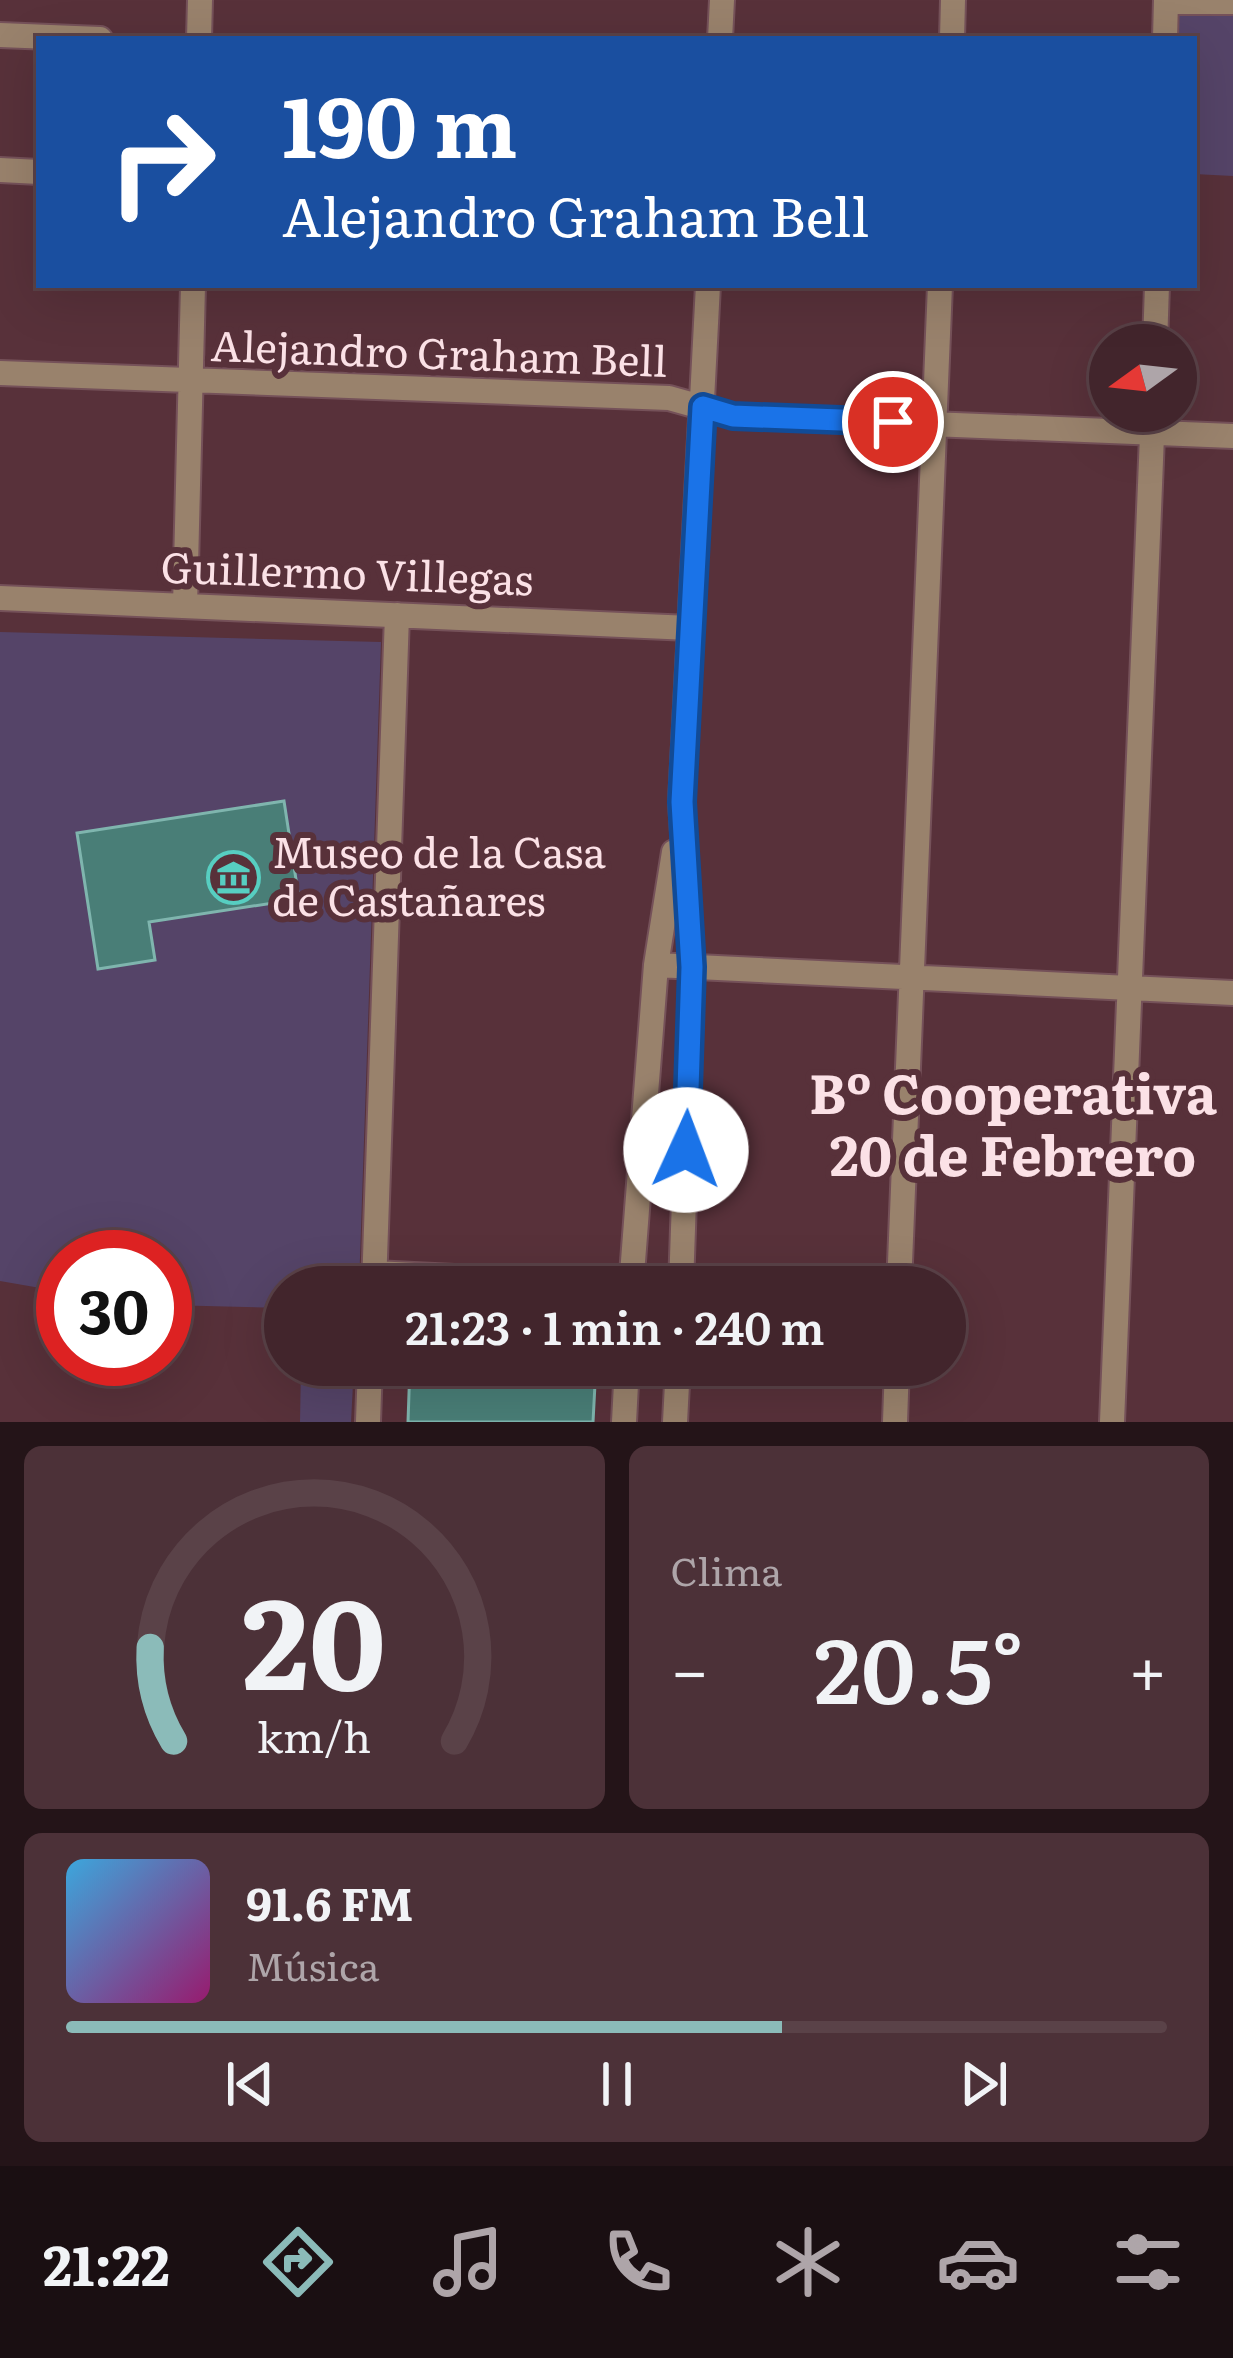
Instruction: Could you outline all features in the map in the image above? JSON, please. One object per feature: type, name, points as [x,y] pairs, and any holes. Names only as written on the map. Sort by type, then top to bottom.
[{"type":"street","points":[[199,36],[200,0]]},
{"type":"street","points":[[720,36],[722,0]]},
{"type":"street","points":[[952,36],[953,0]]},
{"type":"street","points":[[1165,36],[1166,1],[1233,2]]},
{"type":"street","points":[[0,34],[40,36]]},
{"type":"street","points":[[0,170],[36,172]]},
{"type":"street","points":[[185,606],[193,288]]},
{"type":"street","points":[[682,1266],[692,967],[682,802],[707,288]]},
{"type":"street","points":[[900,1266],[940,288]]},
{"type":"street","points":[[1156,324],[1157,288]]},
{"type":"street","name":"Alejandro Graham Bell","points":[[0,373],[669,398],[733,416],[933,424],[1089,423]]},
{"type":"street","name":"Alejandro Graham Bell","points":[[1197,430],[1233,436]]},
{"type":"street","points":[[1112,1422],[1152,432]]},
{"type":"street","name":"Guillermo Villegas","points":[[0,598],[690,628]]},
{"type":"street","points":[[374,1266],[397,615]]},
{"type":"street","points":[[633,1266],[656,965],[682,802]]},
{"type":"street","points":[[656,965],[1233,993]]},
{"type":"street","points":[[368,1422],[369,1386]]},
{"type":"street","points":[[624,1422],[626,1386]]},
{"type":"street","points":[[675,1422],[677,1386]]},
{"type":"street","points":[[895,1422],[896,1386]]},
{"type":"shaded area","points":[[1166,2],[1233,2],[1233,176],[1197,174],[1197,36],[1165,36]]},
{"type":"shaded area","points":[[0,632],[381,642],[360,1266],[264,1266],[264,1307],[192,1306],[192,1230],[36,1230],[36,1287],[0,1281]]},
{"type":"shaded area","points":[[301,1386],[353,1386],[351,1422],[300,1422]]},
{"type":"building","points":[[284,801],[299,899],[149,922],[155,960],[98,969],[77,833]]},
{"type":"building","points":[[409,1386],[595,1386],[593,1422],[408,1422]]},
{"type":"place","name":"Museo de la Casa de Castañares","points":[[233,877]]},
{"type":"district","name":"Bº Cooperativa 20 de Febrero","points":[[1013,1126]]},
{"type":"route","points":[[686,1150],[692,967],[682,802],[703,407],[733,416],[893,422]]}]
